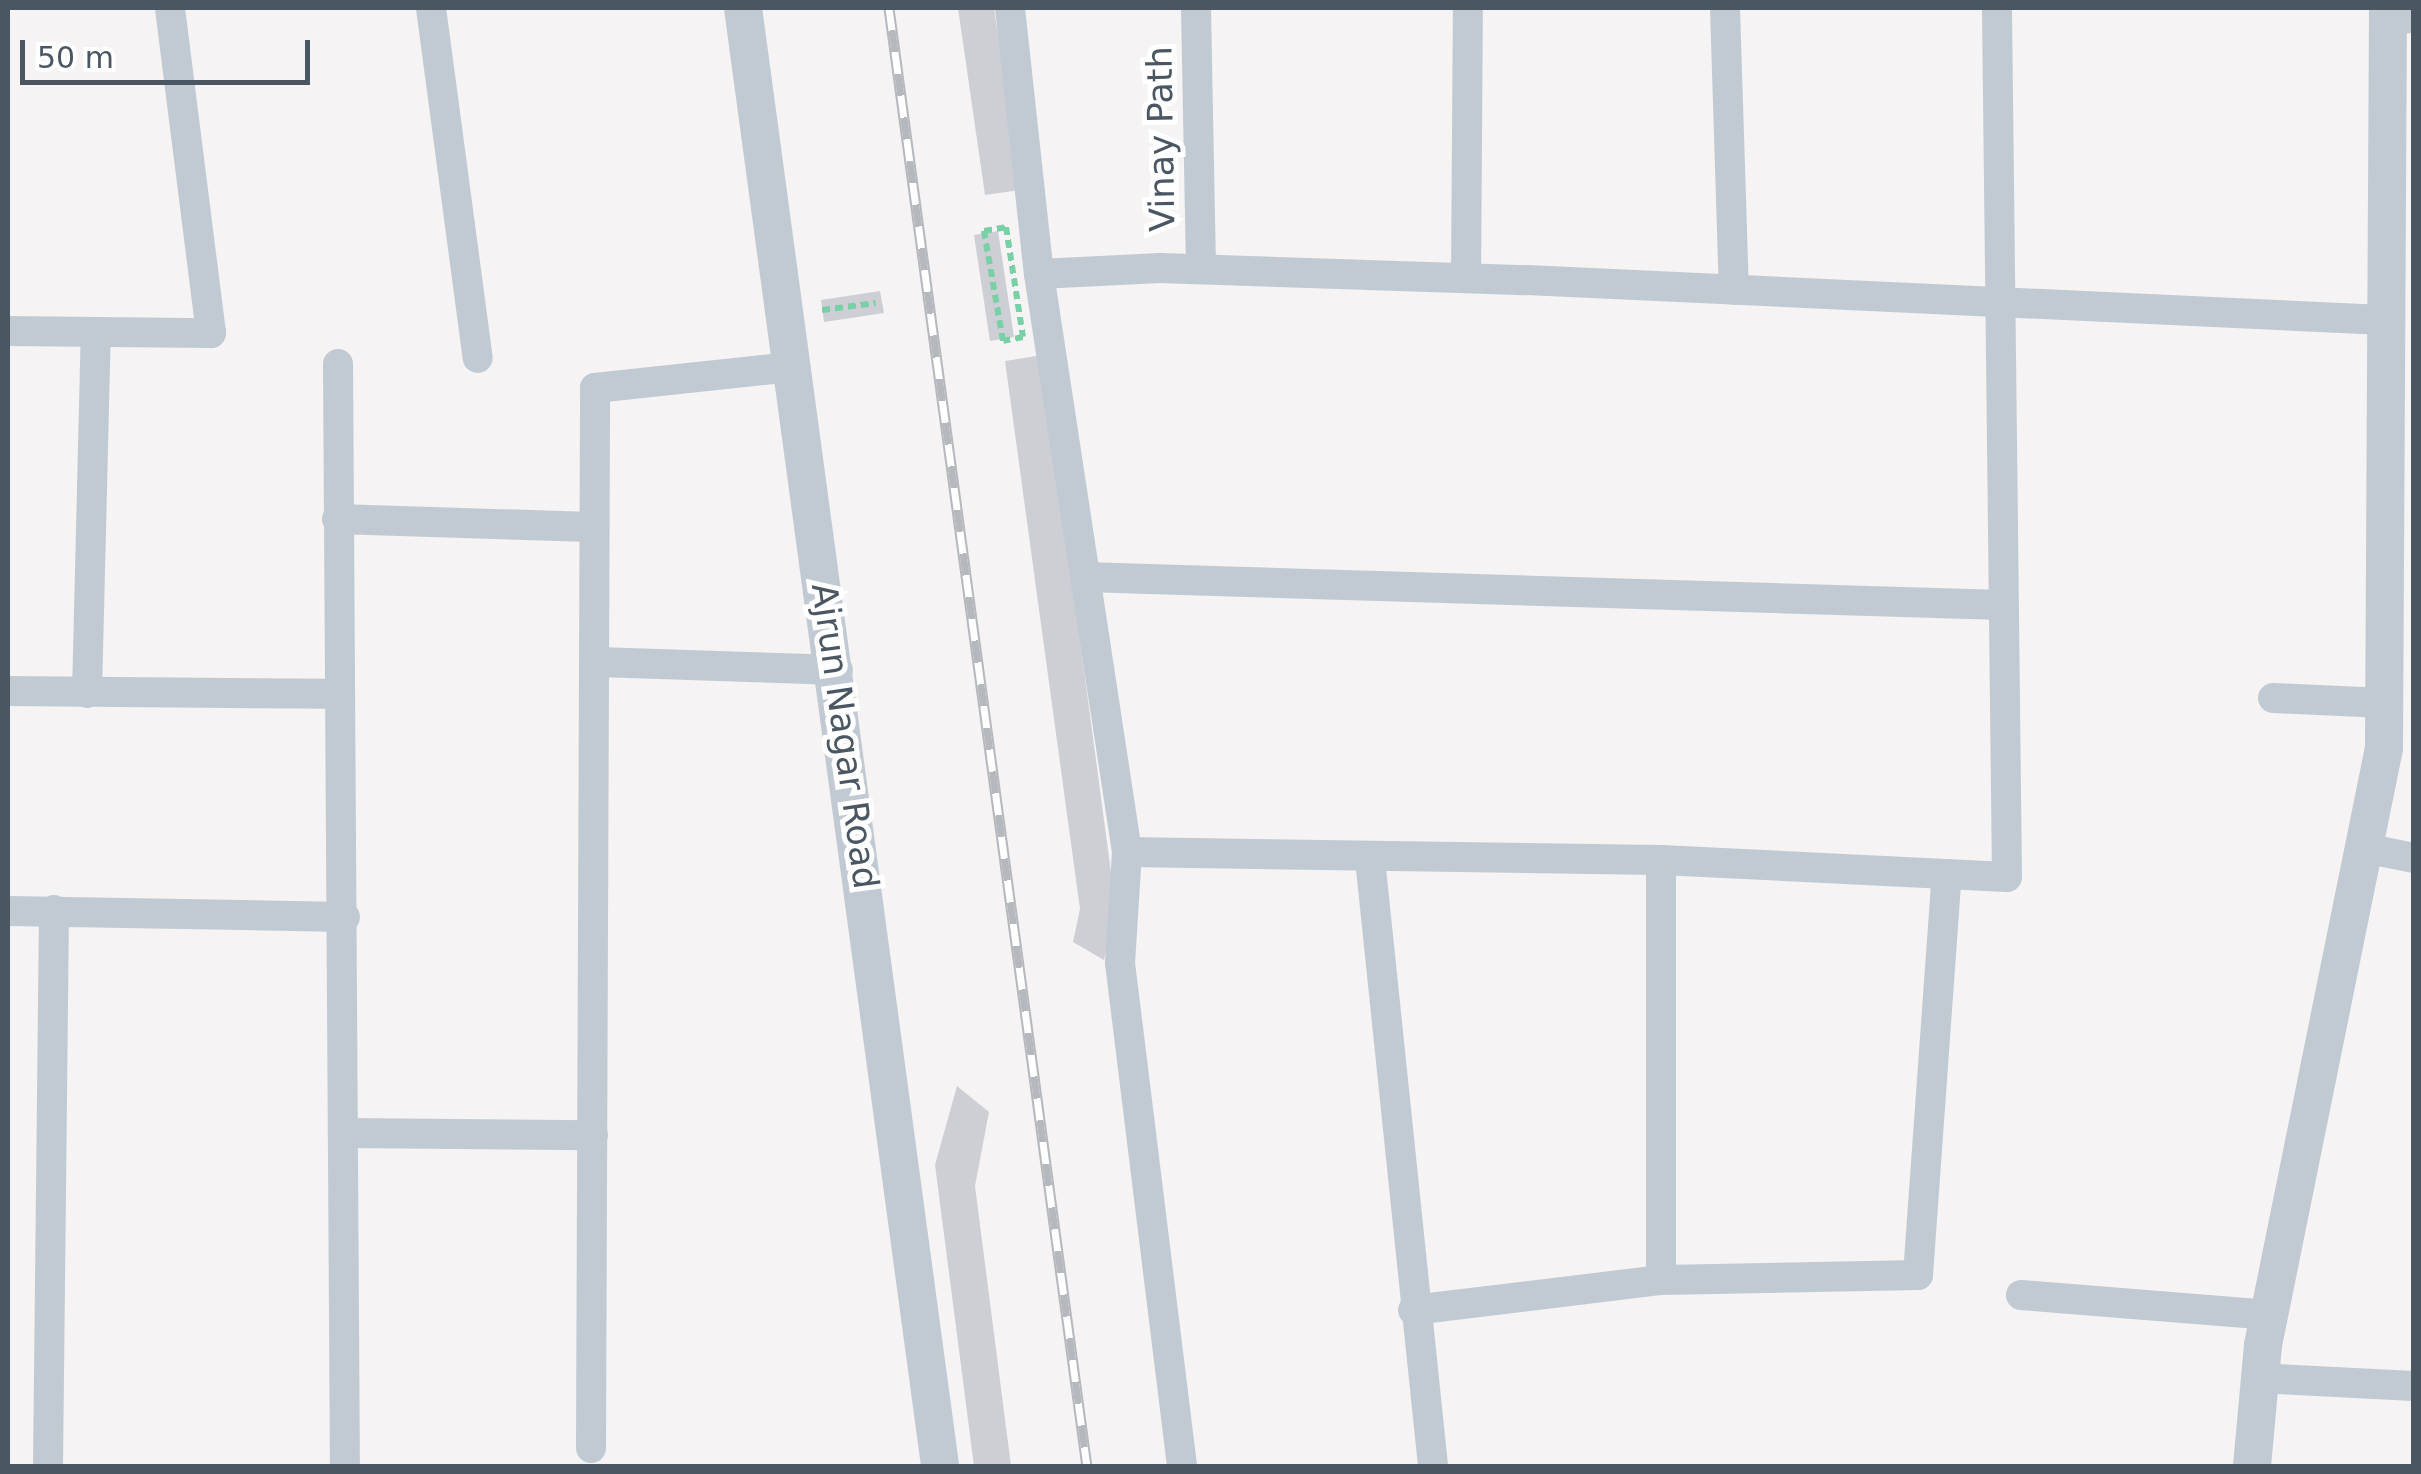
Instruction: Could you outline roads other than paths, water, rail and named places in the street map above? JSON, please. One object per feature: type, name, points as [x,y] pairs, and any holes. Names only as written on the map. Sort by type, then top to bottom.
[{"type":"street","points":[[8,331],[96,336],[211,333],[170,8]]},
{"type":"street","points":[[431,8],[478,358]]},
{"type":"street","name":"Ajrun Nagar Road","points":[[743,8],[838,670],[940,1466]]},
{"type":"street","points":[[1010,8],[1039,274],[1126,852],[1120,963],[1182,1466]]},
{"type":"street","name":"Vinay Path","points":[[1196,8],[1202,269]]},
{"type":"street","points":[[1466,278],[1468,8]]},
{"type":"street","points":[[1725,8],[1734,290]]},
{"type":"street","points":[[1126,852],[1370,859],[1660,860],[2008,877],[1997,8]]},
{"type":"street","points":[[2252,1466],[2257,1378],[2369,849],[2384,703],[2384,320],[2397,15]]},
{"type":"street","points":[[1039,274],[1202,269],[1466,278],[2384,320]]},
{"type":"street","points":[[87,694],[96,336]]},
{"type":"street","points":[[338,364],[336,694],[345,917],[346,1466]]},
{"type":"street","points":[[591,1448],[598,662],[591,528],[595,388],[793,367]]},
{"type":"street","points":[[337,519],[591,528]]},
{"type":"street","points":[[1086,577],[2002,605]]},
{"type":"street","points":[[598,662],[838,670]]},
{"type":"street","points":[[8,691],[336,694]]},
{"type":"street","points":[[2273,698],[2384,703]]},
{"type":"street","points":[[2369,849],[2414,858]]},
{"type":"street","points":[[1370,859],[1413,1310],[1432,1466]]},
{"type":"street","points":[[1660,860],[1661,1280]]},
{"type":"street","points":[[1413,1310],[1661,1280],[1918,1275],[1947,874]]},
{"type":"street","points":[[48,1466],[54,910]]},
{"type":"street","points":[[8,911],[345,917]]},
{"type":"street","points":[[343,1134],[594,1135]]},
{"type":"street","points":[[2021,1295],[2270,1315]]},
{"type":"street","points":[[2257,1378],[2414,1386]]},
{"type":"railway","points":[[889,8],[1087,1466]]}]
